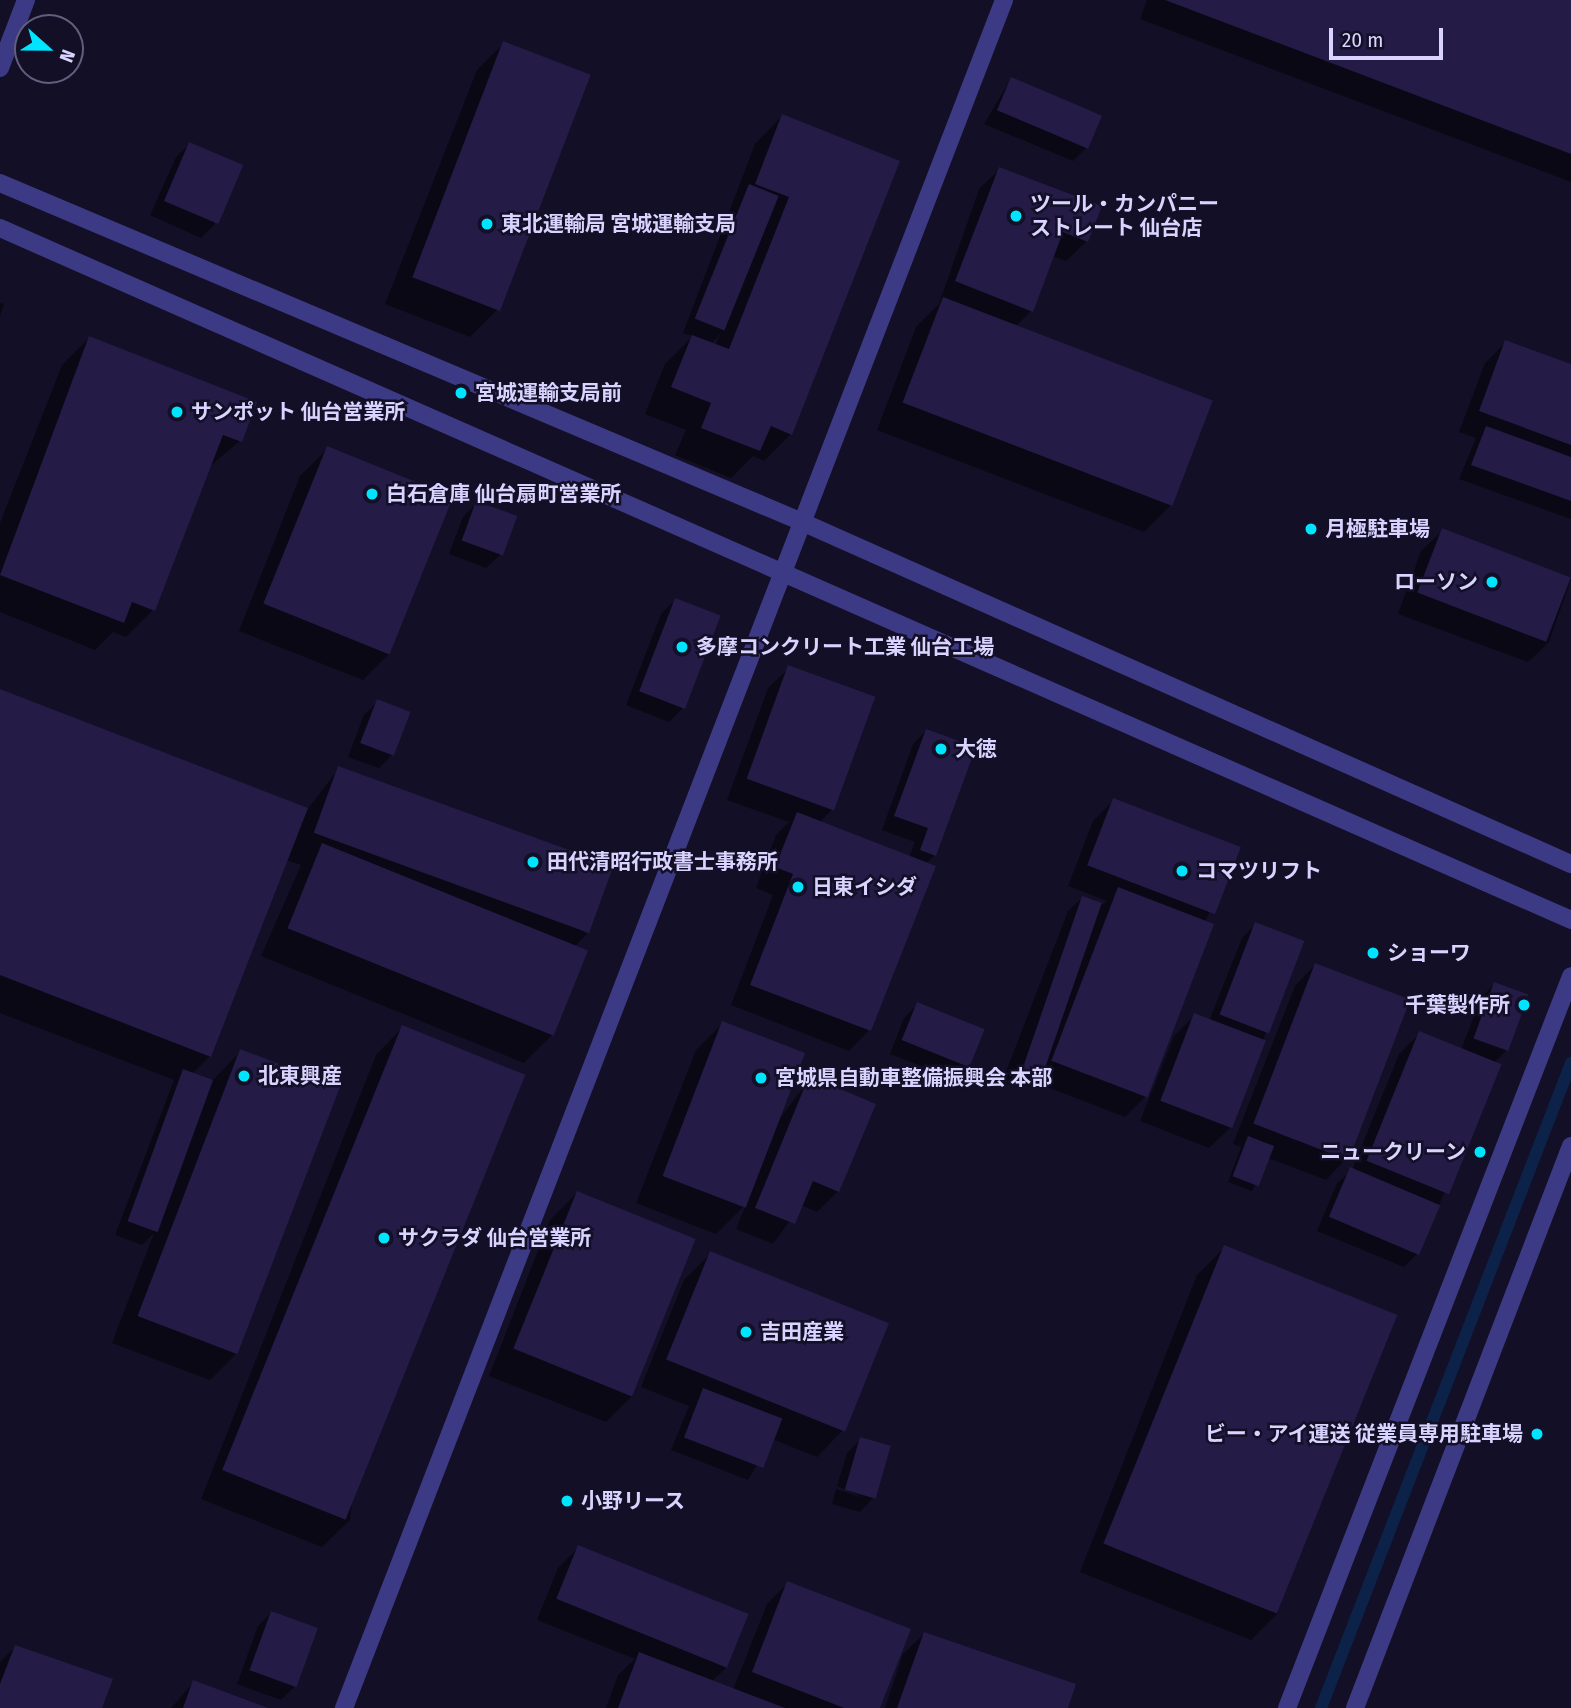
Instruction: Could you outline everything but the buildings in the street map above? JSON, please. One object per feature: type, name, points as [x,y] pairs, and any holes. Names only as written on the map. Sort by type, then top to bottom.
[{"type":"street","points":[[0,68],[26,0]]},
{"type":"street","points":[[344,1708],[1004,0]]},
{"type":"street","points":[[0,183],[802,522],[1571,864]]},
{"type":"street","points":[[0,228],[1571,920]]},
{"type":"street","points":[[1287,1708],[1571,976]]},
{"type":"street","points":[[1355,1708],[1571,1146]]},
{"type":"waterway","points":[[1321,1708],[1571,1063]]},
{"type":"place","name":"ツール・カンパニー ストレート 仙台店","points":[[1016,216]]},
{"type":"place","name":"東北運輸局 宮城運輸支局","points":[[487,224]]},
{"type":"place","name":"宮城運輸支局前","points":[[461,393]]},
{"type":"place","name":"サンポット 仙台営業所","points":[[177,412]]},
{"type":"place","name":"白石倉庫 仙台扇町営業所","points":[[372,494]]},
{"type":"place","name":"月極駐車場","points":[[1311,529]]},
{"type":"place","name":"ローソン","points":[[1492,582]]},
{"type":"place","name":"多摩コンクリート工業 仙台工場","points":[[682,647]]},
{"type":"place","name":"大徳","points":[[941,749]]},
{"type":"place","name":"田代清昭行政書士事務所","points":[[533,862]]},
{"type":"place","name":"コマツリフト","points":[[1182,871]]},
{"type":"place","name":"日東イシダ","points":[[798,887]]},
{"type":"place","name":"ショーワ","points":[[1373,953]]},
{"type":"place","name":"千葉製作所","points":[[1524,1005]]},
{"type":"place","name":"北東興産","points":[[244,1076]]},
{"type":"place","name":"宮城県自動車整備振興会 本部","points":[[761,1078]]},
{"type":"place","name":"ニュークリーン","points":[[1480,1152]]},
{"type":"place","name":"サクラダ 仙台営業所","points":[[384,1238]]},
{"type":"place","name":"吉田産業","points":[[746,1332]]},
{"type":"place","name":"ビー・アイ運送 従業員専用駐車場","points":[[1537,1434]]},
{"type":"place","name":"小野リース","points":[[567,1501]]}]
